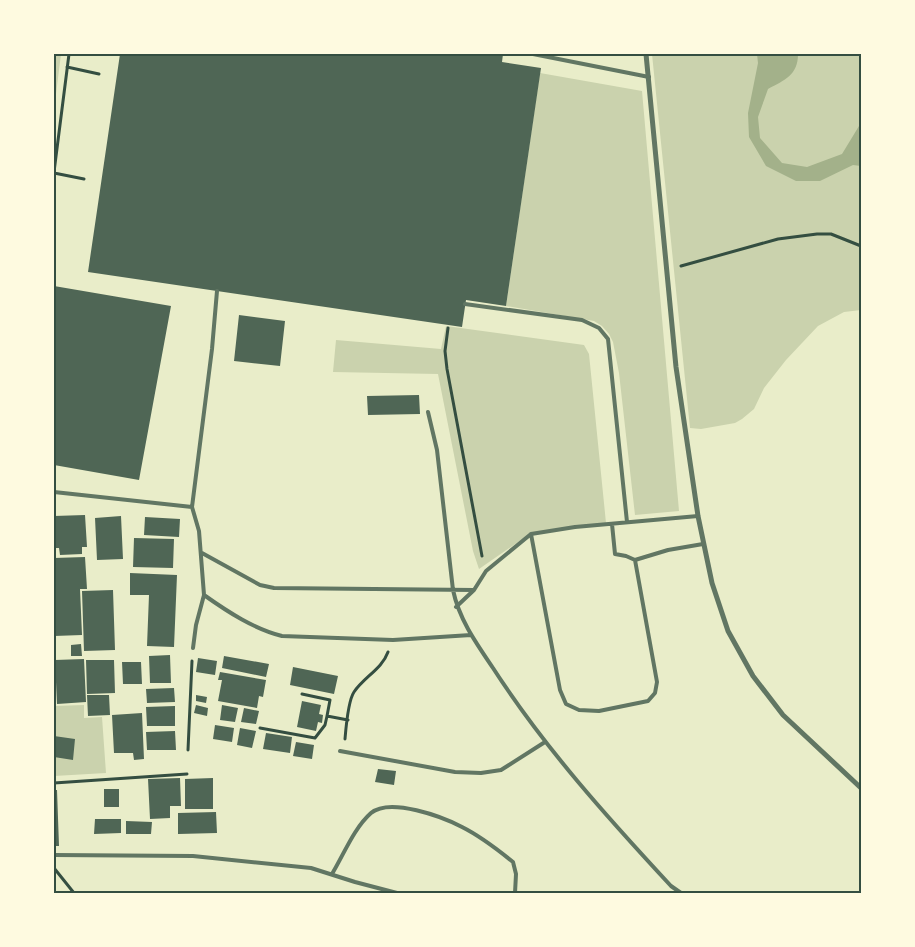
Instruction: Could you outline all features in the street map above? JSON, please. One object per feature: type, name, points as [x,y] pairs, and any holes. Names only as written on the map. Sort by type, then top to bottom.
[{"type":"street","points":[[646,54],[676,366],[698,516],[712,583],[728,631],[753,676],[783,715],[861,788]]},
{"type":"lane","points":[[533,54],[649,77]]},
{"type":"lane","points":[[193,648],[196,625],[204,595],[199,531],[192,507],[212,349],[217,291]]},
{"type":"lane","points":[[466,304],[582,320],[599,328],[608,339],[627,522]]},
{"type":"lane","points":[[428,412],[437,450],[456,607],[471,635],[502,683],[545,742],[618,829],[671,886],[681,893]]},
{"type":"lane","points":[[54,492],[192,507]]},
{"type":"lane","points":[[456,607],[474,590],[486,571],[532,534],[575,527],[698,516]]},
{"type":"lane","points":[[612,524],[615,554],[635,560],[668,550],[703,544]]},
{"type":"lane","points":[[532,534],[560,690],[566,704],[579,710],[599,711],[648,701],[655,693],[657,682],[635,560]]},
{"type":"lane","points":[[202,553],[260,585],[274,588],[474,590]]},
{"type":"lane","points":[[204,595],[229,613],[270,633],[282,636],[393,640],[471,635]]},
{"type":"lane","points":[[341,751],[455,772],[481,773],[501,770],[545,742]]},
{"type":"lane","points":[[332,874],[360,826],[372,812],[383,806],[404,808],[435,816],[462,827],[513,862],[516,874],[515,893]]},
{"type":"lane","points":[[54,855],[193,856],[311,868],[397,893]]},
{"type":"path","points":[[69,54],[54,172],[84,179]]},
{"type":"path","points":[[67,67],[99,74]]},
{"type":"path","points":[[667,270],[778,239],[816,234],[831,234],[861,246]]},
{"type":"path","points":[[448,328],[445,351],[447,369],[478,542],[486,571]]},
{"type":"path","points":[[341,751],[353,693],[386,658],[393,640]]},
{"type":"path","points":[[188,750],[193,648]]},
{"type":"path","points":[[260,728],[314,738],[325,725],[330,700],[302,694]]},
{"type":"path","points":[[327,716],[348,720]]},
{"type":"path","points":[[54,783],[188,774]]},
{"type":"path","points":[[54,868],[74,893]]},
{"type":"shaded area","points":[[54,54],[61,54],[54,110]]},
{"type":"shaded area","points":[[652,54],[861,54],[861,310],[844,312],[818,326],[786,360],[764,388],[754,409],[735,423],[701,429],[690,428]]},
{"type":"shaded area","points":[[757,54],[798,54],[796,67],[793,72],[785,80],[768,89],[758,117],[760,138],[782,163],[807,167],[842,154],[859,126],[861,112],[861,166],[853,165],[820,181],[796,181],[766,166],[749,137],[748,113],[758,63]]},
{"type":"shaded area","points":[[540,73],[642,91],[679,511],[635,515],[619,373],[613,342],[609,334],[594,321],[506,306]]},
{"type":"shaded area","points":[[446,326],[584,345],[589,354],[606,523],[531,533],[479,569],[473,551],[438,374],[333,372],[336,340],[441,349]]},
{"type":"shaded area","points":[[84,705],[84,718],[102,717],[106,773],[54,776],[54,706]]},
{"type":"building","points":[[120,54],[503,54],[502,62],[541,68],[506,306],[466,300],[462,327],[88,272]]},
{"type":"building","points":[[54,286],[171,306],[139,480],[54,465]]},
{"type":"building","points":[[239,315],[285,321],[280,366],[234,361]]},
{"type":"building","points":[[419,395],[420,414],[368,415],[367,396]]},
{"type":"building","points":[[85,515],[87,547],[82,547],[82,554],[60,555],[59,548],[54,548],[54,516]]},
{"type":"building","points":[[121,516],[123,559],[97,560],[95,518]]},
{"type":"building","points":[[145,517],[180,519],[179,537],[144,535]]},
{"type":"building","points":[[134,538],[174,539],[173,568],[133,567]]},
{"type":"building","points":[[85,557],[87,589],[80,589],[82,635],[54,636],[54,558]]},
{"type":"building","points":[[130,573],[177,575],[174,647],[147,646],[149,595],[130,595]]},
{"type":"building","points":[[113,590],[115,650],[84,651],[82,591]]},
{"type":"building","points":[[81,644],[82,656],[71,656],[71,645]]},
{"type":"building","points":[[170,655],[171,683],[150,683],[149,656]]},
{"type":"building","points":[[224,656],[269,664],[266,677],[222,668]]},
{"type":"building","points":[[198,658],[217,661],[215,675],[196,672]]},
{"type":"building","points":[[84,659],[86,702],[57,704],[55,660]]},
{"type":"building","points":[[86,660],[114,660],[115,693],[87,694]]},
{"type":"building","points":[[122,662],[141,662],[142,684],[123,684]]},
{"type":"building","points":[[293,667],[338,676],[334,694],[290,685]]},
{"type":"building","points":[[220,672],[266,680],[263,697],[259,696],[257,708],[218,701],[222,680],[218,680]]},
{"type":"building","points":[[174,688],[175,702],[147,703],[146,689]]},
{"type":"building","points":[[87,695],[109,695],[110,715],[88,716]]},
{"type":"building","points":[[196,695],[207,697],[206,703],[196,701]]},
{"type":"building","points":[[302,701],[321,705],[319,714],[323,715],[322,723],[318,722],[316,731],[297,727]]},
{"type":"building","points":[[196,705],[208,708],[207,716],[194,713]]},
{"type":"building","points":[[222,705],[238,708],[235,722],[220,720]]},
{"type":"building","points":[[175,706],[175,726],[147,726],[146,707]]},
{"type":"building","points":[[244,708],[259,711],[256,724],[241,722]]},
{"type":"building","points":[[142,713],[144,759],[134,760],[133,753],[114,753],[112,715]]},
{"type":"building","points":[[215,725],[234,728],[232,742],[213,739]]},
{"type":"building","points":[[240,728],[256,731],[252,748],[237,745]]},
{"type":"building","points":[[175,731],[176,750],[147,750],[146,732]]},
{"type":"building","points":[[266,733],[292,737],[290,753],[263,749]]},
{"type":"building","points":[[54,736],[75,739],[73,760],[54,757]]},
{"type":"building","points":[[296,742],[314,745],[312,759],[293,756]]},
{"type":"building","points":[[378,769],[396,771],[394,785],[375,782]]},
{"type":"building","points":[[180,778],[181,806],[170,806],[170,818],[150,819],[148,779]]},
{"type":"building","points":[[213,778],[213,809],[185,809],[185,779]]},
{"type":"building","points":[[104,789],[119,789],[119,807],[104,807]]},
{"type":"building","points":[[54,790],[57,790],[59,846],[54,846]]},
{"type":"building","points":[[216,812],[217,833],[178,834],[178,813]]},
{"type":"building","points":[[95,819],[121,819],[121,833],[94,834]]},
{"type":"building","points":[[126,821],[152,822],[151,834],[126,834]]}]
